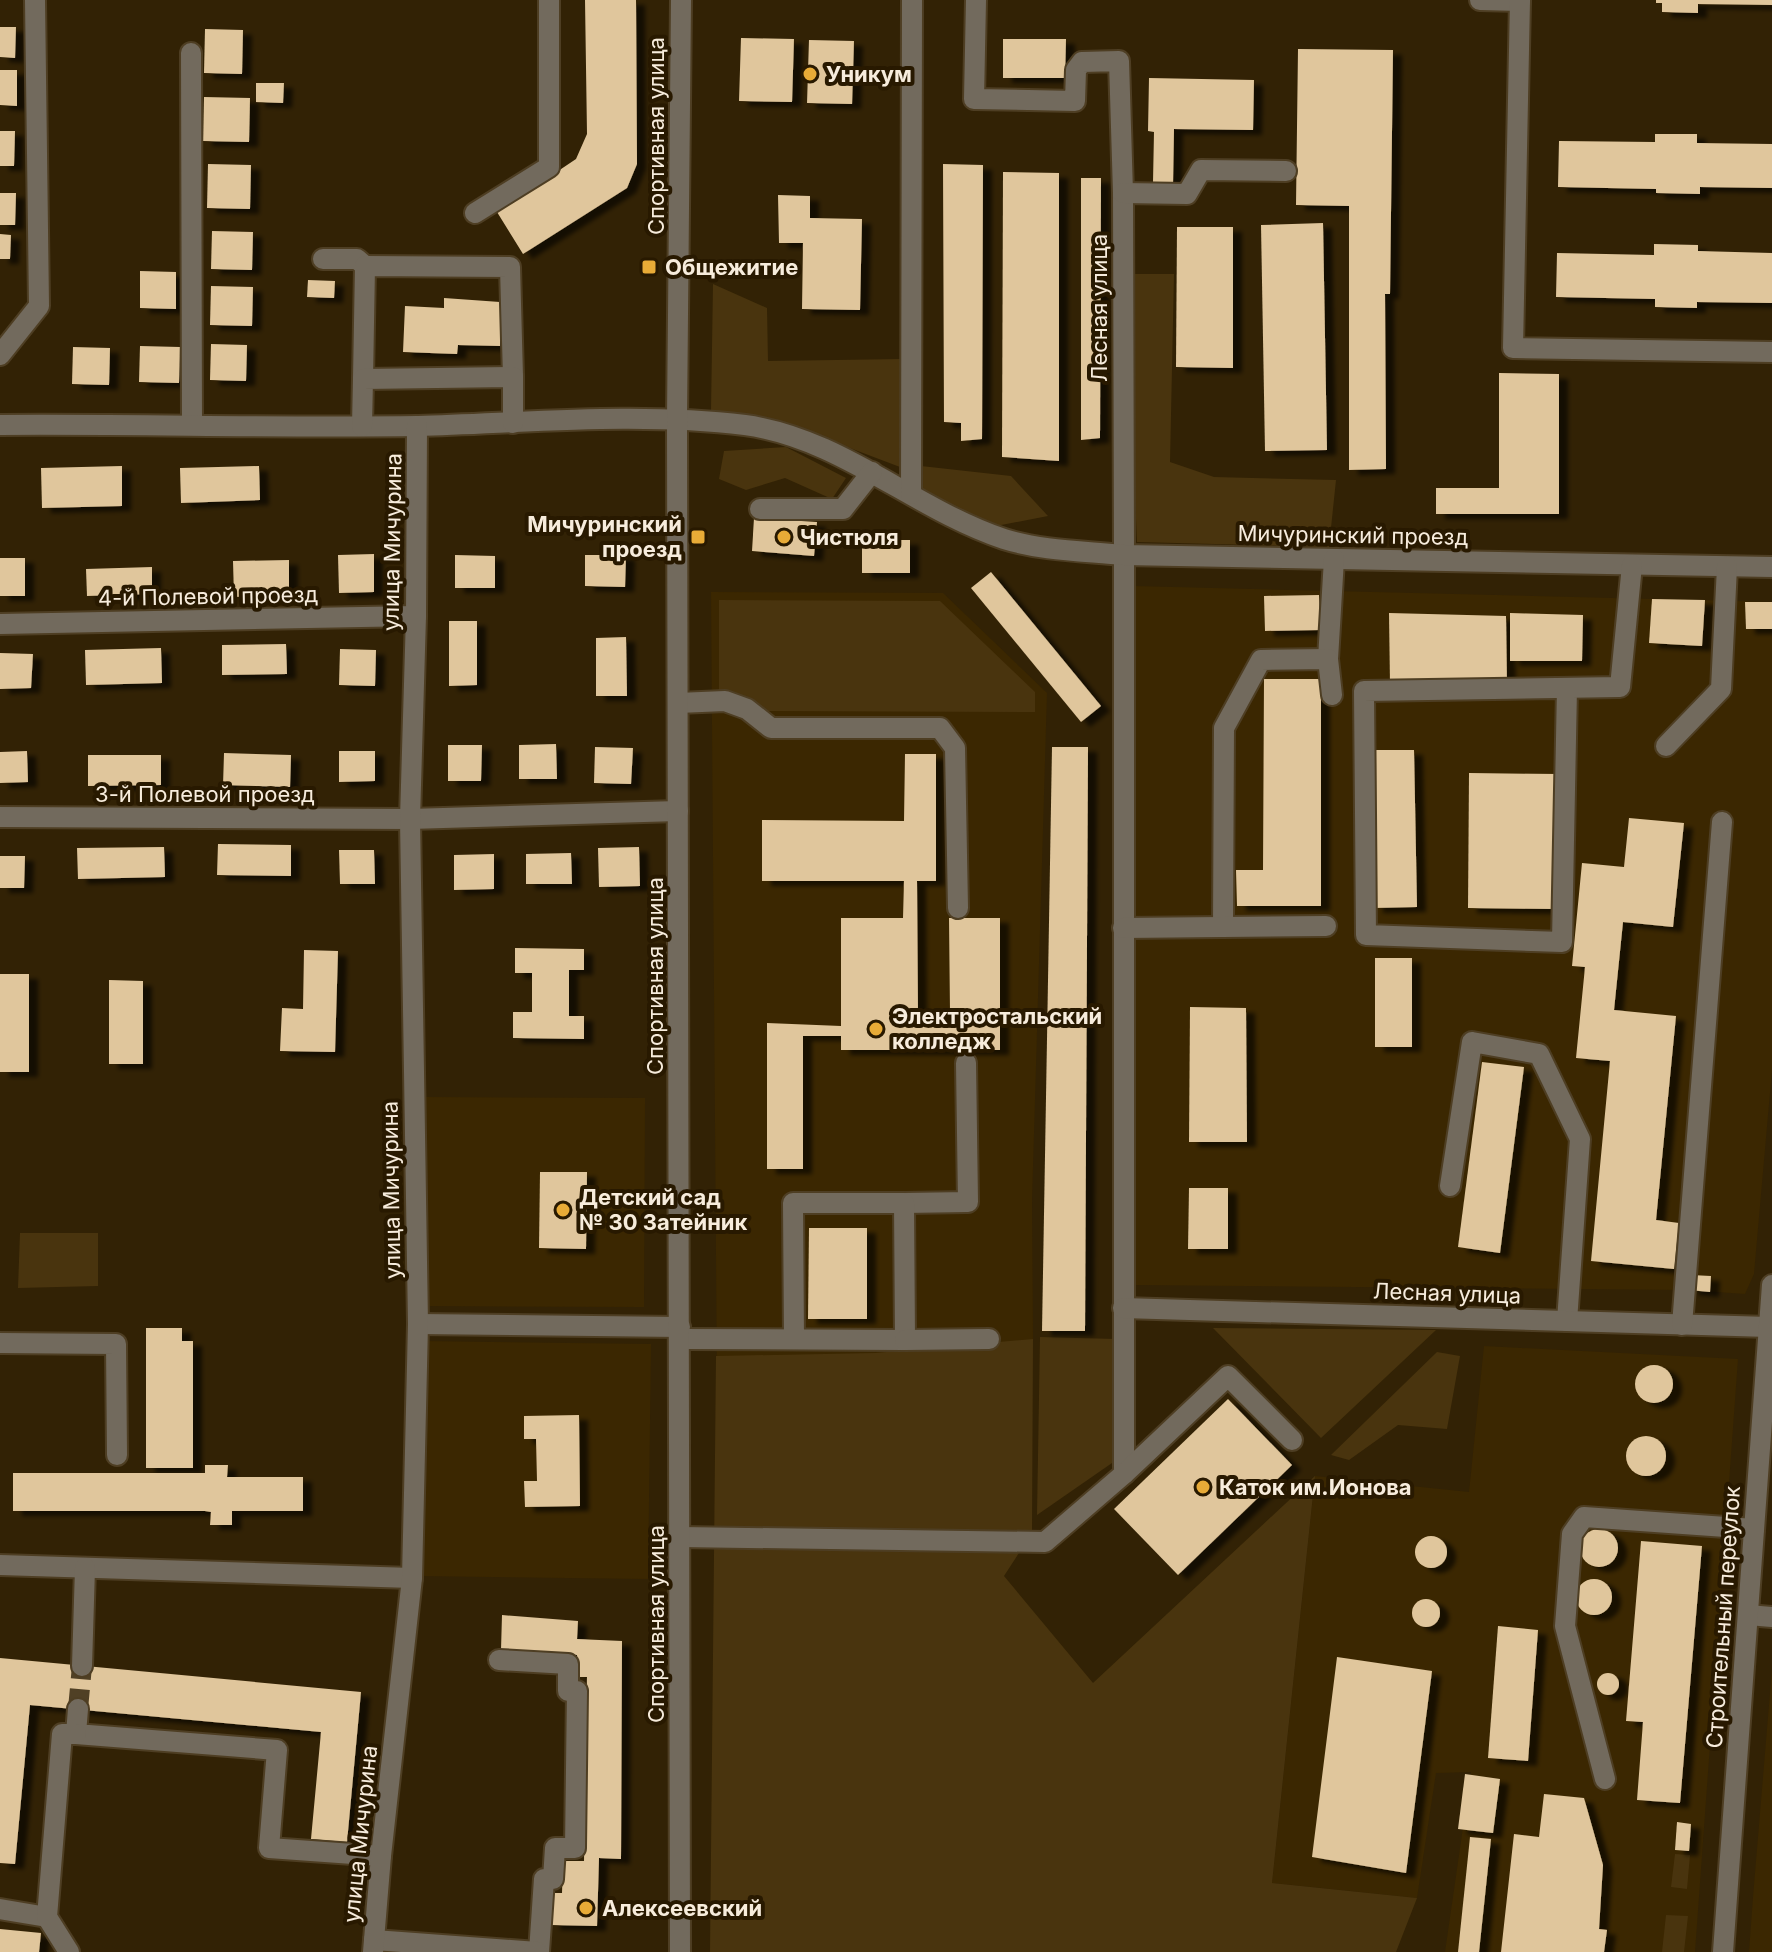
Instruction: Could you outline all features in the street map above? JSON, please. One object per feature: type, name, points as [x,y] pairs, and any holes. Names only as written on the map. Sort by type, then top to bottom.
[{"type":"street","points":[[0,355],[39,306],[35,0]]},
{"type":"street","points":[[475,213],[549,167],[549,0]]},
{"type":"street","name":"Спортивная улица","points":[[680,1952],[677,419],[681,0]]},
{"type":"street","points":[[911,494],[912,0]]},
{"type":"street","name":"Лесная улица","points":[[976,0],[974,99],[1075,101],[1076,70],[1082,62],[1119,61],[1123,193],[1124,1474]]},
{"type":"street","points":[[1480,0],[1520,0],[1513,348],[1772,352]]},
{"type":"street","points":[[191,53],[192,424]]},
{"type":"street","points":[[1123,193],[1187,194],[1201,170],[1286,171]]},
{"type":"street","points":[[323,259],[357,259],[365,266],[510,267],[513,423]]},
{"type":"street","points":[[362,426],[365,266]]},
{"type":"street","points":[[363,379],[513,377]]},
{"type":"street","name":"Мичуринский проезд","points":[[0,425],[417,426],[677,419],[747,426],[803,439],[1005,539],[1036,546],[1124,555],[1772,567]]},
{"type":"street","name":"улица Мичурина","points":[[373,1946],[412,1578],[418,1324],[410,819],[417,426]]},
{"type":"street","points":[[760,509],[843,509],[872,472]]},
{"type":"street","points":[[1332,695],[1328,659],[1334,559]]},
{"type":"street","points":[[1567,688],[1562,942],[1366,935],[1364,691],[1620,687],[1632,565]]},
{"type":"street","points":[[1666,746],[1721,689],[1727,567]]},
{"type":"street","name":"4-й Полевой проезд","points":[[0,624],[416,616]]},
{"type":"street","points":[[1223,927],[1224,728],[1261,660],[1328,659]]},
{"type":"street","points":[[678,703],[725,701],[747,709],[771,728],[940,728],[955,748],[958,908]]},
{"type":"street","name":"3-й Полевой проезд","points":[[0,817],[410,819],[678,811]]},
{"type":"street","points":[[1682,1325],[1722,822]]},
{"type":"street","points":[[1123,928],[1326,926]]},
{"type":"street","points":[[1450,1186],[1472,1042],[1539,1054],[1580,1139],[1567,1321]]},
{"type":"street","points":[[794,1339],[793,1203],[968,1202],[966,1063]]},
{"type":"street","points":[[904,1203],[905,1340]]},
{"type":"street","name":"Строительный переулок","points":[[1723,1952],[1772,1285]]},
{"type":"street","name":"Лесная улица","points":[[1123,1308],[1769,1327]]},
{"type":"street","points":[[418,1324],[794,1339],[989,1339]]},
{"type":"street","points":[[0,1343],[116,1344],[117,1455]]},
{"type":"street","points":[[680,1537],[1045,1542],[1124,1474],[1228,1376],[1292,1440]]},
{"type":"street","points":[[1605,1779],[1565,1626],[1572,1534],[1584,1517],[1754,1529]]},
{"type":"street","points":[[0,1565],[412,1578]]},
{"type":"street","points":[[82,1666],[85,1568]]},
{"type":"street","points":[[1748,1615],[1772,1617]]},
{"type":"street","points":[[373,1946],[538,1952],[544,1879],[553,1879],[555,1848],[575,1848],[577,1691],[568,1691],[568,1664],[499,1660]]},
{"type":"street","points":[[76,1734],[78,1709]]},
{"type":"street","points":[[69,1952],[47,1917],[62,1734],[277,1750],[269,1848],[381,1856]]},
{"type":"street","points":[[0,1909],[47,1917]]},
{"type":"shaded area","points":[[1135,274],[1174,274],[1170,462],[1214,477],[1336,480],[1329,547],[1137,542],[1134,473]]},
{"type":"shaded area","points":[[713,284],[767,308],[768,361],[903,359],[900,467],[789,425],[711,410]]},
{"type":"shaded area","points":[[786,447],[846,478],[832,499],[785,478],[746,490],[719,479],[724,451]]},
{"type":"shaded area","points":[[921,466],[1011,476],[1048,516],[996,526],[920,490]]},
{"type":"shaded area","points":[[1134,586],[1772,602],[1772,1070],[1754,1274],[1745,1294],[1689,1290],[1133,1285]]},
{"type":"shaded area","name":"Электростальский колледж","points":[[711,592],[943,593],[1047,693],[1032,1201],[1033,1339],[1027,1525],[718,1518]]},
{"type":"shaded area","points":[[719,600],[940,601],[1035,692],[1035,712],[766,711],[719,690]]},
{"type":"shaded area","points":[[423,1097],[645,1098],[644,1307],[421,1306]]},
{"type":"shaded area","points":[[20,1233],[98,1233],[98,1286],[18,1288]]},
{"type":"shaded area","points":[[1213,1328],[1436,1330],[1321,1438]]},
{"type":"shaded area","points":[[1040,1337],[1116,1339],[1112,1463],[1037,1515]]},
{"type":"shaded area","points":[[1033,1339],[1032,1533],[1004,1576],[1093,1683],[1315,1476],[1272,1883],[1417,1898],[1396,1952],[710,1952],[716,1356],[875,1353]]},
{"type":"shaded area","points":[[420,1341],[651,1344],[648,1579],[417,1576]]},
{"type":"shaded area","points":[[1484,1346],[1738,1359],[1695,1952],[1445,1952],[1471,1772],[1436,1773],[1417,1898],[1272,1883],[1315,1476],[1469,1492]]},
{"type":"shaded area","points":[[1437,1352],[1460,1356],[1447,1429],[1398,1425],[1349,1460],[1331,1455]]},
{"type":"shaded area","points":[[1772,1669],[1772,1952],[1749,1952],[1753,1897]]},
{"type":"shaded area","points":[[1675,1854],[1690,1855],[1687,1889],[1671,1887]]},
{"type":"shaded area","points":[[1666,1915],[1688,1916],[1684,1952],[1662,1952]]},
{"type":"building","points":[[585,0],[636,0],[637,164],[627,188],[523,254],[497,212],[576,159],[587,134]]},
{"type":"building","points":[[1656,0],[1772,0],[1772,5],[1698,4],[1698,13],[1662,12],[1662,3],[1656,3]]},
{"type":"building","points":[[0,27],[16,27],[15,58],[0,57]]},
{"type":"building","points":[[205,29],[243,30],[242,74],[204,73]]},
{"type":"building","points":[[741,38],[794,39],[792,102],[739,101]]},
{"type":"building","points":[[1003,39],[1066,39],[1065,78],[1003,78]]},
{"type":"building","points":[[809,40],[854,41],[852,104],[807,103]]},
{"type":"building","points":[[1298,49],[1393,50],[1390,294],[1385,294],[1386,469],[1349,470],[1349,206],[1296,205]]},
{"type":"building","points":[[0,70],[17,70],[17,106],[0,105]]},
{"type":"building","points":[[1149,78],[1254,80],[1253,130],[1174,129],[1173,183],[1153,182],[1154,132],[1148,131]]},
{"type":"building","points":[[256,83],[284,83],[283,103],[256,102]]},
{"type":"building","points":[[204,97],[250,98],[249,142],[203,141]]},
{"type":"building","points":[[0,131],[15,131],[14,166],[0,166]]},
{"type":"building","points":[[1655,134],[1697,134],[1697,143],[1772,144],[1772,188],[1700,187],[1700,194],[1656,193],[1656,189],[1558,187],[1559,141],[1655,142]]},
{"type":"building","points":[[208,164],[251,165],[250,209],[207,208]]},
{"type":"building","points":[[943,164],[983,165],[982,439],[961,441],[961,423],[944,422]]},
{"type":"building","points":[[1003,172],[1059,173],[1059,461],[1002,457]]},
{"type":"building","points":[[1081,178],[1101,178],[1100,438],[1081,440]]},
{"type":"building","points":[[0,193],[16,193],[15,225],[0,225]]},
{"type":"building","points":[[778,195],[810,196],[810,218],[862,219],[860,310],[802,309],[803,243],[779,243]]},
{"type":"building","points":[[1323,223],[1327,450],[1265,451],[1261,225]]},
{"type":"building","points":[[1177,227],[1233,227],[1233,368],[1176,367]]},
{"type":"building","points":[[212,231],[253,232],[252,270],[211,269]]},
{"type":"building","points":[[0,234],[11,235],[10,259],[0,259]]},
{"type":"building","points":[[1654,244],[1698,245],[1698,251],[1772,253],[1772,303],[1697,302],[1697,308],[1655,307],[1655,299],[1556,297],[1557,253],[1654,255]]},
{"type":"building","points":[[140,271],[176,272],[176,309],[140,308]]},
{"type":"building","points":[[308,280],[335,281],[334,298],[307,297]]},
{"type":"building","points":[[211,286],[253,287],[252,326],[210,325]]},
{"type":"building","points":[[444,298],[500,302],[500,346],[458,345],[457,354],[403,352],[405,306],[444,308]]},
{"type":"building","points":[[211,344],[247,345],[246,381],[210,380]]},
{"type":"building","points":[[140,346],[180,347],[179,383],[139,382]]},
{"type":"building","points":[[73,347],[110,348],[109,385],[72,384]]},
{"type":"building","points":[[1499,373],[1559,374],[1559,514],[1436,514],[1436,488],[1499,488]]},
{"type":"building","points":[[122,466],[122,506],[42,508],[41,468]]},
{"type":"building","points":[[259,466],[260,500],[181,503],[180,468]]},
{"type":"building","name":"Чистюля","points":[[754,518],[817,522],[814,556],[752,551]]},
{"type":"building","points":[[862,540],[910,540],[910,573],[862,573]]},
{"type":"building","points":[[374,554],[374,592],[339,593],[338,555]]},
{"type":"building","points":[[455,555],[495,556],[495,588],[455,588]]},
{"type":"building","points":[[585,555],[626,555],[625,587],[585,586]]},
{"type":"building","points":[[0,558],[25,558],[25,596],[0,596]]},
{"type":"building","points":[[289,560],[289,595],[234,597],[233,561]]},
{"type":"building","points":[[152,567],[152,594],[87,596],[86,569]]},
{"type":"building","points":[[991,572],[1101,706],[1081,722],[971,588]]},
{"type":"building","points":[[1319,595],[1320,630],[1265,631],[1264,596]]},
{"type":"building","points":[[1652,599],[1705,600],[1702,646],[1649,643]]},
{"type":"building","points":[[1745,602],[1772,602],[1772,629],[1746,629]]},
{"type":"building","points":[[1389,613],[1506,616],[1507,686],[1390,685]]},
{"type":"building","points":[[1510,613],[1583,615],[1582,661],[1510,661]]},
{"type":"building","points":[[449,621],[477,621],[477,685],[449,686]]},
{"type":"building","points":[[626,637],[627,696],[596,696],[596,638]]},
{"type":"building","points":[[286,644],[287,674],[222,675],[222,645]]},
{"type":"building","points":[[161,648],[162,683],[86,685],[85,650]]},
{"type":"building","points":[[340,649],[376,650],[375,686],[339,685]]},
{"type":"building","points":[[0,653],[33,654],[31,688],[0,689]]},
{"type":"building","points":[[1264,679],[1321,679],[1321,906],[1237,906],[1236,870],[1263,870]]},
{"type":"building","points":[[556,744],[557,779],[519,779],[519,745]]},
{"type":"building","points":[[448,745],[482,745],[481,781],[448,781]]},
{"type":"building","points":[[595,747],[633,748],[631,784],[594,783]]},
{"type":"building","points":[[1052,747],[1088,747],[1085,1331],[1042,1331]]},
{"type":"building","points":[[1375,750],[1414,750],[1417,907],[1374,908]]},
{"type":"building","points":[[27,751],[28,782],[0,783],[0,752]]},
{"type":"building","points":[[339,751],[375,751],[375,781],[339,782]]},
{"type":"building","points":[[224,753],[291,755],[290,787],[223,785]]},
{"type":"building","points":[[905,754],[936,754],[936,881],[917,881],[918,1015],[950,1013],[949,918],[1000,918],[1000,1050],[841,1050],[841,1036],[803,1036],[803,1169],[767,1169],[767,1023],[841,1026],[841,918],[903,918],[904,881],[762,881],[762,820],[904,821]]},
{"type":"building","points":[[88,755],[161,755],[161,785],[88,786]]},
{"type":"building","points":[[1469,773],[1558,774],[1556,909],[1468,908]]},
{"type":"building","points":[[1629,818],[1684,823],[1673,927],[1623,922],[1614,1010],[1676,1016],[1656,1220],[1679,1223],[1674,1269],[1591,1261],[1610,1061],[1576,1058],[1585,967],[1572,966],[1582,863],[1624,867]]},
{"type":"building","points":[[218,844],[291,845],[291,876],[217,875]]},
{"type":"building","points":[[164,847],[165,877],[78,879],[77,848]]},
{"type":"building","points":[[639,847],[640,886],[599,887],[598,848]]},
{"type":"building","points":[[339,850],[374,850],[375,884],[340,884]]},
{"type":"building","points":[[571,853],[572,884],[526,884],[526,854]]},
{"type":"building","points":[[494,854],[494,889],[454,890],[454,855]]},
{"type":"building","points":[[0,856],[25,856],[24,888],[0,888]]},
{"type":"building","points":[[515,948],[584,949],[584,970],[569,970],[569,1016],[584,1016],[584,1039],[513,1038],[513,1012],[532,1012],[532,973],[515,973]]},
{"type":"building","points":[[304,950],[338,951],[335,1052],[280,1051],[282,1008],[303,1009]]},
{"type":"building","points":[[1375,958],[1412,958],[1412,1047],[1375,1047]]},
{"type":"building","points":[[0,974],[29,974],[29,1072],[0,1072]]},
{"type":"building","points":[[109,980],[143,981],[143,1064],[109,1064]]},
{"type":"building","points":[[1190,1007],[1246,1008],[1247,1142],[1189,1142]]},
{"type":"building","points":[[1482,1062],[1524,1067],[1500,1253],[1458,1247]]},
{"type":"building","name":"Детский сад № 30 Затейник","points":[[540,1172],[587,1172],[586,1249],[539,1248]]},
{"type":"building","points":[[1189,1188],[1228,1188],[1228,1249],[1188,1249]]},
{"type":"building","points":[[809,1228],[867,1228],[867,1319],[808,1319]]},
{"type":"building","points":[[1691,1275],[1711,1276],[1710,1292],[1689,1290]]},
{"type":"building","points":[[146,1328],[182,1328],[182,1341],[193,1341],[193,1468],[146,1468]]},
{"type":"building","points":[[1654,1365],[1668,1370],[1673,1384],[1668,1398],[1654,1403],[1640,1398],[1635,1384],[1640,1370]]},
{"type":"building","name":"Каток им.Ионова","points":[[1228,1399],[1292,1465],[1178,1575],[1114,1509]]},
{"type":"building","points":[[579,1415],[580,1506],[525,1507],[524,1481],[537,1481],[536,1439],[524,1439],[524,1416]]},
{"type":"building","points":[[1646,1436],[1660,1442],[1666,1456],[1660,1470],[1646,1476],[1632,1470],[1626,1456],[1632,1442]]},
{"type":"building","points":[[205,1465],[228,1465],[227,1477],[303,1477],[303,1511],[232,1511],[232,1525],[210,1525],[211,1512],[205,1511],[13,1511],[13,1473],[205,1473]]},
{"type":"building","points":[[1599,1529],[1612,1535],[1618,1548],[1612,1561],[1599,1567],[1586,1561],[1580,1548],[1586,1535]]},
{"type":"building","points":[[1431,1536],[1442,1541],[1447,1552],[1442,1563],[1431,1568],[1420,1563],[1415,1552],[1420,1541]]},
{"type":"building","points":[[1641,1541],[1702,1546],[1680,1803],[1637,1800],[1643,1722],[1626,1721]]},
{"type":"building","points":[[1594,1579],[1607,1584],[1612,1597],[1607,1610],[1594,1615],[1581,1610],[1576,1597],[1581,1584]]},
{"type":"building","points":[[1426,1599],[1436,1603],[1440,1613],[1436,1623],[1426,1627],[1416,1623],[1412,1613],[1416,1603]]},
{"type":"building","points":[[502,1615],[578,1621],[577,1639],[622,1641],[621,1859],[599,1858],[597,1926],[551,1925],[552,1893],[562,1893],[563,1861],[584,1861],[587,1677],[578,1677],[577,1655],[501,1650]]},
{"type":"building","points":[[1498,1626],[1538,1630],[1528,1761],[1488,1758]]},
{"type":"building","points":[[1337,1657],[1432,1671],[1406,1873],[1312,1857]]},
{"type":"building","points":[[0,1658],[361,1692],[347,1842],[311,1839],[321,1732],[30,1705],[15,1864],[0,1863]]},
{"type":"building","points":[[1604,1673],[1612,1673],[1619,1684],[1612,1695],[1604,1695],[1597,1688],[1597,1680]]},
{"type":"building","points":[[1465,1774],[1500,1779],[1493,1833],[1458,1829]]},
{"type":"building","points":[[1544,1794],[1584,1798],[1603,1865],[1599,1929],[1607,1930],[1604,1952],[1501,1952],[1514,1834],[1539,1837]]},
{"type":"building","points":[[1677,1822],[1691,1824],[1689,1851],[1675,1850]]},
{"type":"building","points":[[1470,1837],[1491,1839],[1479,1952],[1458,1952]]},
{"type":"building","points":[[0,1929],[41,1933],[39,1952],[0,1952]]},
{"type":"tunnel","points":[[78,1709],[82,1666]]},
{"type":"place","name":"Уникум","points":[[810,74]]},
{"type":"place","name":"Общежитие","points":[[649,267]]},
{"type":"place","name":"Мичуринский проезд","points":[[698,537]]},
{"type":"place","name":"Чистюля","points":[[784,537]]},
{"type":"place","name":"Электростальский колледж","points":[[876,1029]]},
{"type":"place","name":"Детский сад № 30 Затейник","points":[[563,1210]]},
{"type":"place","name":"Каток им.Ионова","points":[[1203,1487]]},
{"type":"place","name":"Алексеевский","points":[[586,1908]]}]
